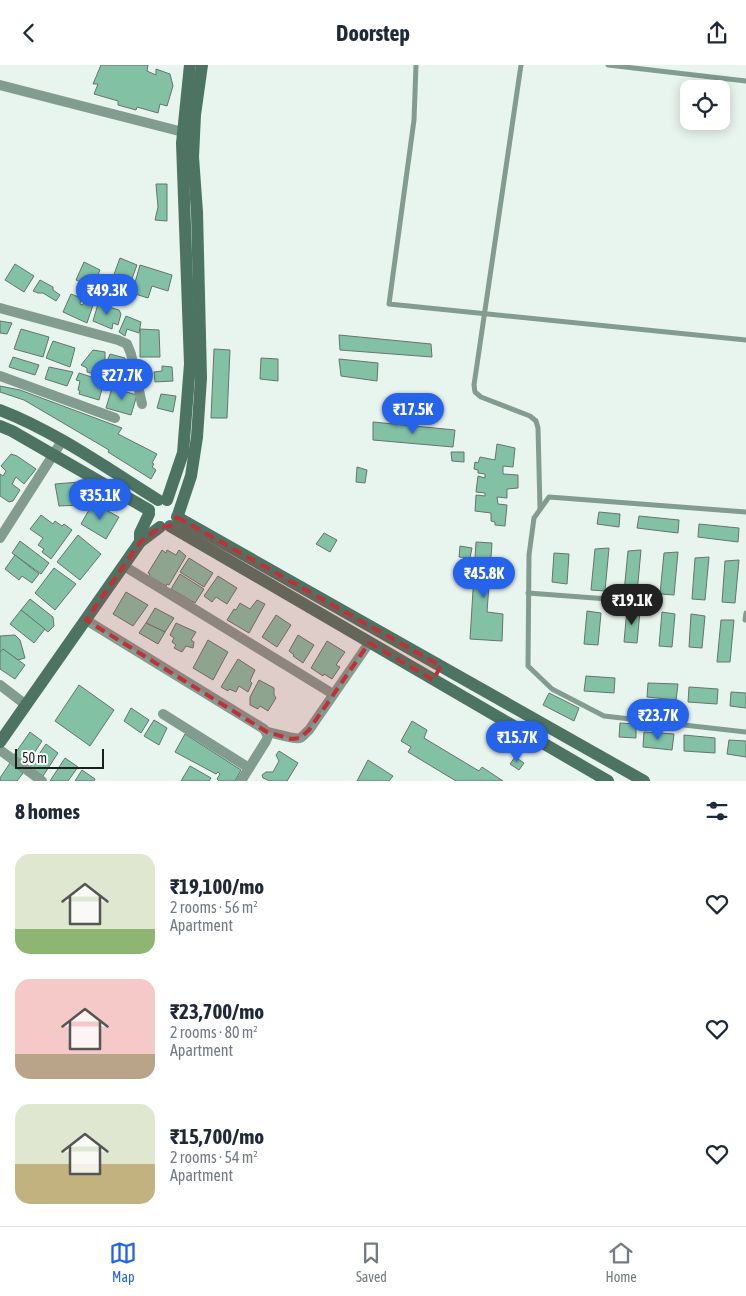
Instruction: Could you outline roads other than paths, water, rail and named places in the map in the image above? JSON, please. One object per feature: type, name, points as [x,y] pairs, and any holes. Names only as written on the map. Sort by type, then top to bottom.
[{"type":"street","points":[[140,541],[140,533],[181,459],[184,447],[197,212],[193,157],[187,127],[190,65]]},
{"type":"street","points":[[187,127],[202,65]]},
{"type":"street","points":[[0,85],[187,127]]},
{"type":"street","points":[[0,742],[140,541],[171,521],[191,476],[197,437],[201,378],[193,295]]},
{"type":"street","points":[[0,308],[127,344],[142,404]]},
{"type":"street","points":[[0,376],[116,418]]},
{"type":"street","points":[[0,411],[13,415],[62,441],[156,506]]},
{"type":"street","points":[[0,426],[156,506],[175,505],[171,521]]},
{"type":"street","points":[[0,538],[62,441]]},
{"type":"street","points":[[156,506],[152,523],[171,521],[441,666],[644,781]]},
{"type":"street","points":[[171,521],[369,643],[608,781]]},
{"type":"street","points":[[124,566],[333,694]]},
{"type":"street","points":[[86,620],[264,729],[267,733],[282,735],[291,739],[300,738],[309,730],[369,643]]},
{"type":"street","points":[[433,680],[441,666]]},
{"type":"street","points":[[0,685],[26,705]]},
{"type":"street","points":[[163,714],[249,768]]},
{"type":"street","points":[[242,781],[266,741],[267,733]]},
{"type":"street","points":[[0,750],[42,781]]},
{"type":"lane","points":[[416,65],[414,121],[389,304],[746,340]]},
{"type":"lane","points":[[521,65],[474,385],[481,397],[530,415],[536,421],[538,428],[540,509]]},
{"type":"lane","points":[[608,65],[746,81]]},
{"type":"lane","points":[[746,511],[549,497],[534,518],[529,555],[528,593],[528,666],[552,689],[604,715],[746,732]]},
{"type":"lane","points":[[528,593],[648,602]]},
{"type":"lane","points":[[745,620],[746,613]]}]
